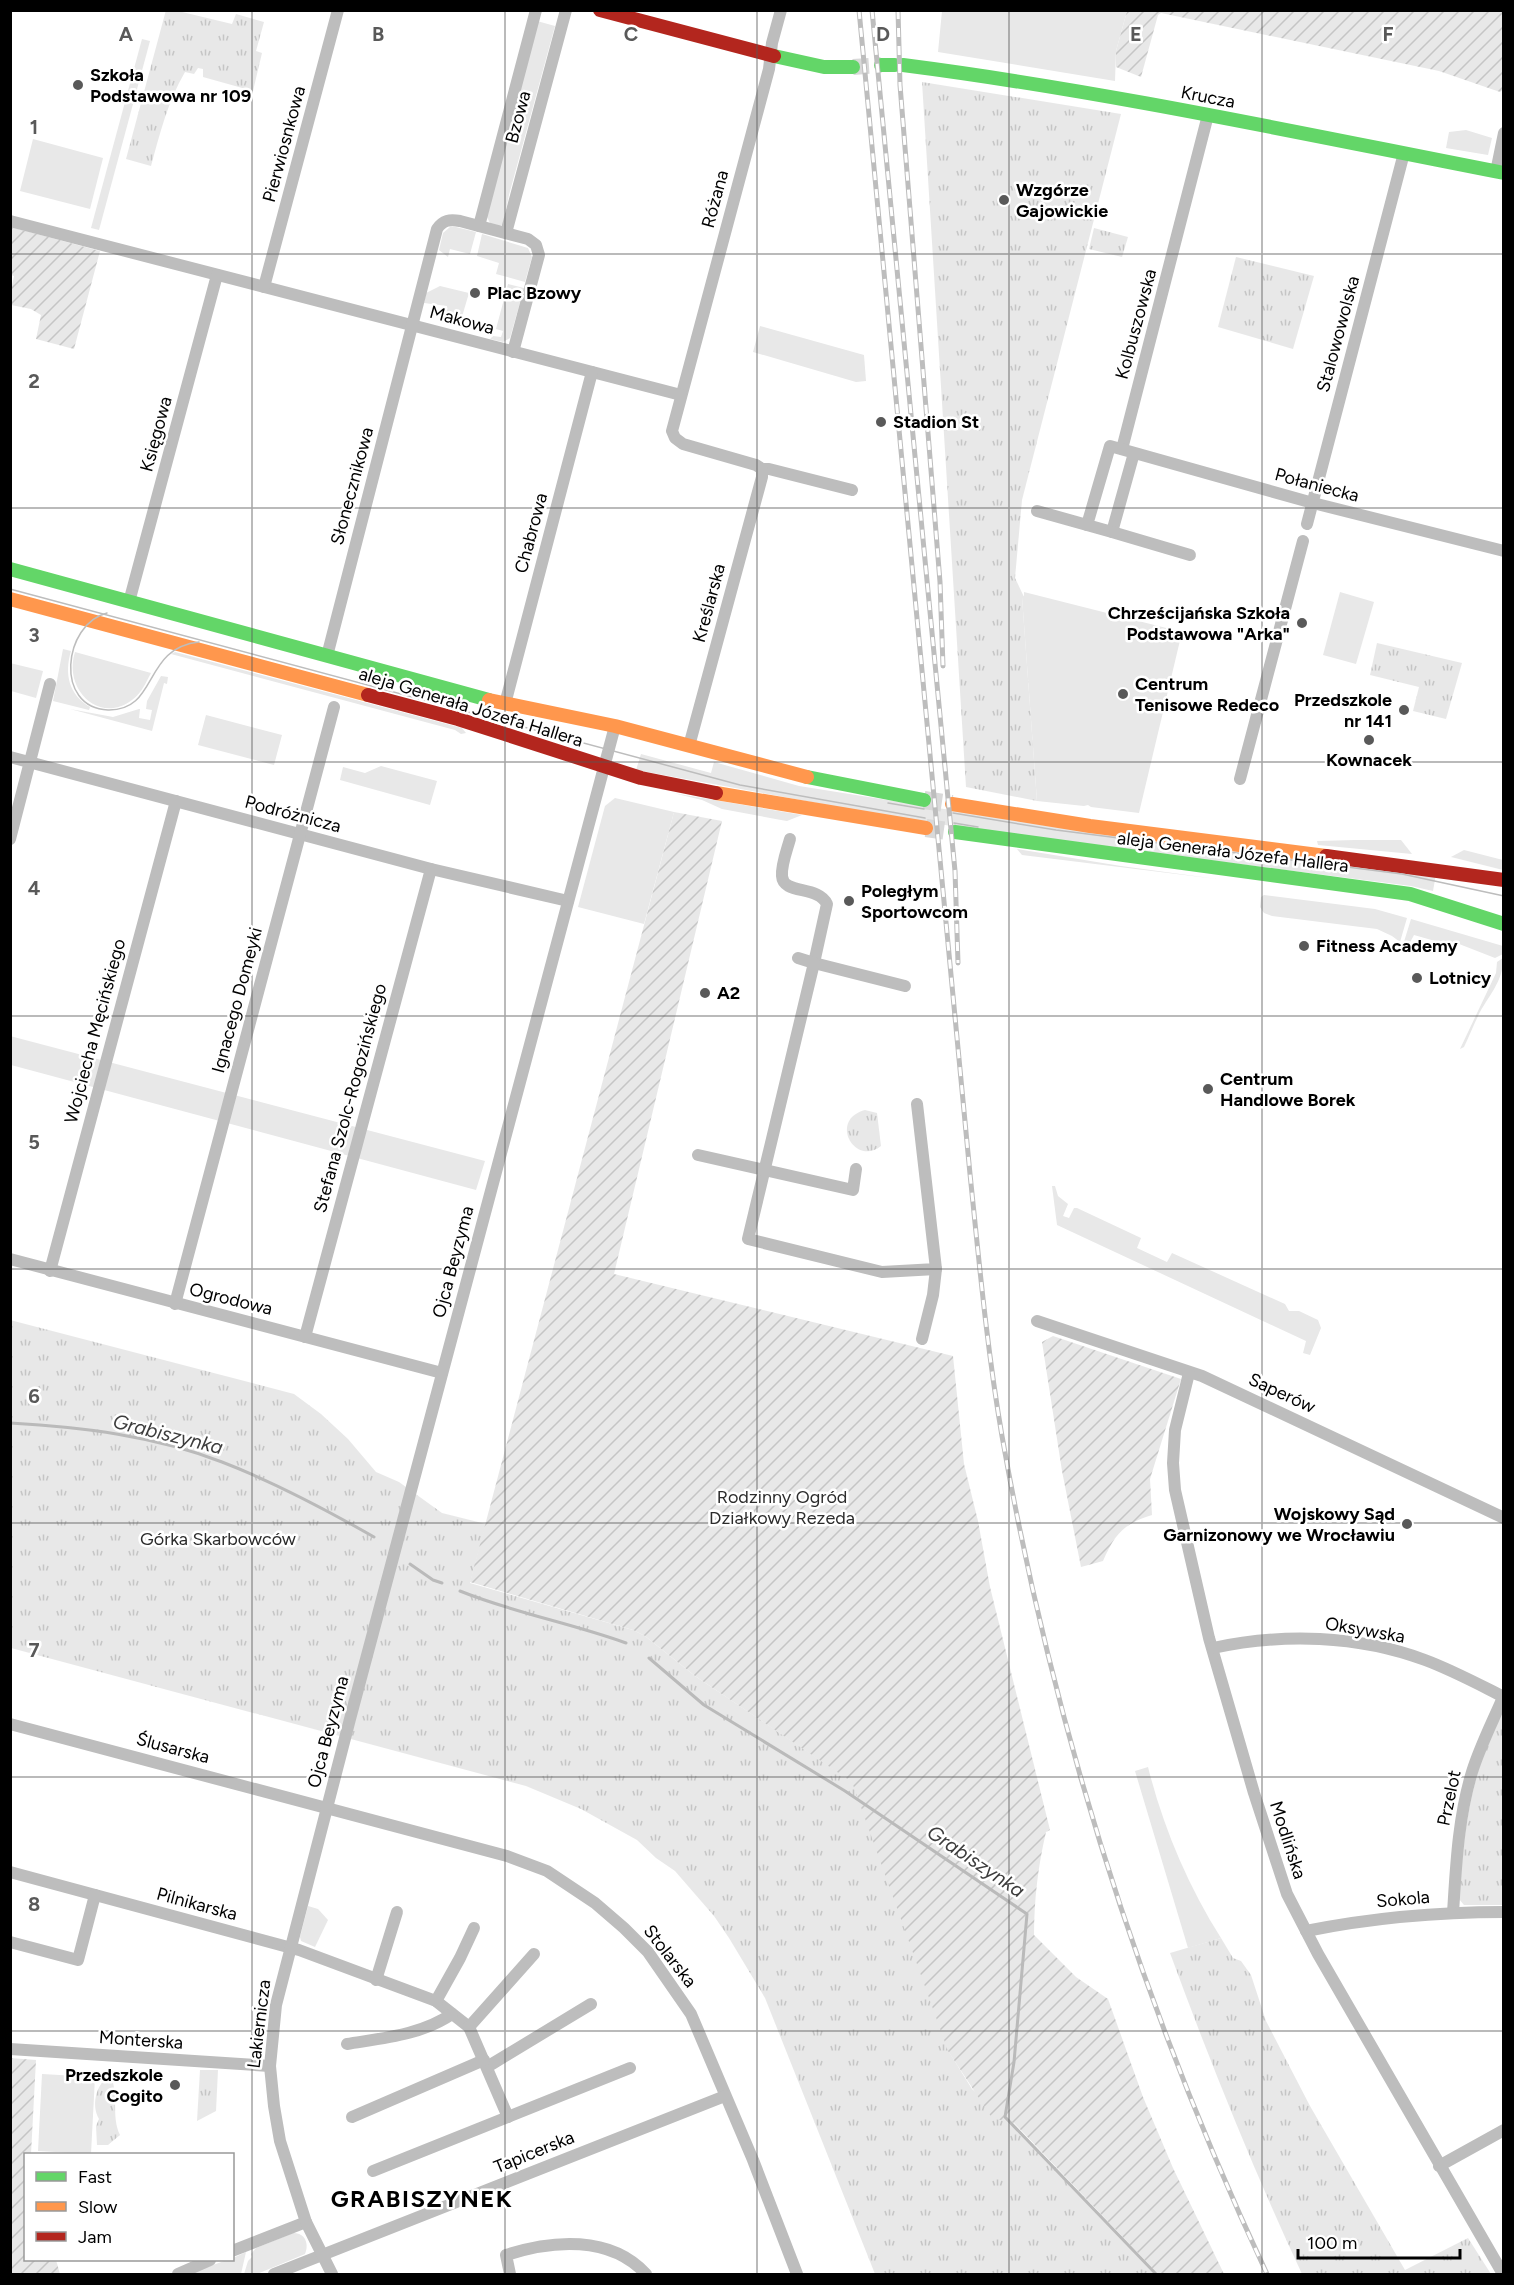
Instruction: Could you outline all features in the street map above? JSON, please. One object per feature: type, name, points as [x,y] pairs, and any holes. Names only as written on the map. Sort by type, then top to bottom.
[{"type":"main road","points":[[600,10],[821,67],[853,68]]},
{"type":"main road","name":"Krucza","points":[[893,65],[1047,86],[1208,115],[1500,173]]},
{"type":"main road","name":"aleja Generała Józefa Hallera","points":[[10,569],[505,704],[615,726],[770,769],[849,787],[924,800]]},
{"type":"main road","name":"aleja Generała Józefa Hallera","points":[[10,599],[458,719],[641,778],[703,792],[926,828]]},
{"type":"main road","name":"aleja Generała Józefa Hallera","points":[[952,804],[1103,827],[1397,864],[1503,880]]},
{"type":"main road","name":"aleja Generała Józefa Hallera","points":[[955,832],[1410,894],[1503,924]]},
{"type":"street","name":"Pierwiosnkowa","points":[[264,287],[338,10]]},
{"type":"street","name":"Bzowa","points":[[479,226],[536,10]]},
{"type":"street","name":"Bzowa","points":[[506,233],[566,10]]},
{"type":"street","name":"Różana","points":[[681,395],[781,10]]},
{"type":"street","name":"Kolbuszowska","points":[[1112,532],[1128,451],[1208,115]]},
{"type":"street","points":[[1500,173],[1503,133]]},
{"type":"street","name":"Stalowowolska","points":[[1307,524],[1404,153]]},
{"type":"street","points":[[413,325],[439,225],[451,220],[506,233],[532,242],[539,252],[513,352]]},
{"type":"street","name":"Makowa","points":[[10,221],[681,395]]},
{"type":"street","name":"Księgowa","points":[[129,602],[216,275]]},
{"type":"street","name":"Słonecznikowa","points":[[327,656],[413,325]]},
{"type":"street","name":"Chabrowa","points":[[505,704],[592,372]]},
{"type":"street","points":[[681,395],[672,431],[678,442],[756,465],[762,469],[852,490]]},
{"type":"street","points":[[1087,525],[1110,446],[1128,451]]},
{"type":"street","name":"Połaniecka","points":[[1128,451],[1313,503],[1503,549]]},
{"type":"street","name":"Kreślarska","points":[[689,746],[762,477],[762,469]]},
{"type":"street","points":[[1036,511],[1190,555]]},
{"type":"street","points":[[1240,779],[1303,541]]},
{"type":"street","points":[[10,839],[50,684]]},
{"type":"street","name":"Ignacego Domeyki","points":[[175,1304],[334,707]]},
{"type":"street","name":"Ojca Beyzyma","points":[[326,1808],[615,726]]},
{"type":"street","name":"Podróżnicza","points":[[10,757],[431,870],[568,901]]},
{"type":"street","name":"Wojciecha Męcińskiego","points":[[50,1271],[176,801]]},
{"type":"street","points":[[790,839],[782,874],[784,881],[789,886],[819,894],[827,904],[748,1239],[882,1272],[936,1269]]},
{"type":"street","name":"Stefana Szolc-Rogozińskiego","points":[[305,1337],[431,870]]},
{"type":"street","points":[[798,958],[905,986]]},
{"type":"street","points":[[917,1104],[936,1269],[933,1295],[922,1339]]},
{"type":"street","points":[[698,1155],[853,1190],[856,1169]]},
{"type":"street","name":"Ogrodowa","points":[[10,1259],[442,1373]]},
{"type":"street","name":"Saperów","points":[[1037,1321],[1202,1376],[1503,1518]]},
{"type":"street","name":"Modlińska","points":[[1189,1372],[1175,1430],[1173,1463],[1175,1490],[1212,1648],[1254,1793],[1287,1894],[1439,2166],[1503,2274]]},
{"type":"street","name":"Oksywska","points":[[1212,1648],[1257,1641],[1304,1639],[1362,1644],[1423,1659],[1503,1697]]},
{"type":"street","name":"Przelot","points":[[1453,1913],[1455,1866],[1472,1772],[1503,1697]]},
{"type":"street","name":"Ślusarska","points":[[10,1724],[326,1808]]},
{"type":"street","name":"Lakiernicza","points":[[326,1808],[276,2005],[270,2066],[280,2141],[306,2222],[332,2274]]},
{"type":"street","name":"Stolarska","points":[[326,1808],[507,1856],[547,1871],[595,1903],[624,1928],[648,1952],[691,2014],[753,2160],[797,2274]]},
{"type":"street","name":"Pilnikarska","points":[[10,1872],[290,1948],[435,2001],[469,2027]]},
{"type":"street","points":[[10,1942],[78,1960],[95,1894]]},
{"type":"street","points":[[376,1980],[397,1912]]},
{"type":"street","name":"Sokola","points":[[1306,1931],[1377,1919],[1503,1912]]},
{"type":"street","points":[[435,2001],[474,1928]]},
{"type":"street","points":[[508,2117],[469,2027],[534,1954]]},
{"type":"street","points":[[352,2117],[486,2064],[591,2004]]},
{"type":"street","points":[[347,2044],[404,2035],[434,2025],[452,2014]]},
{"type":"street","name":"Monterska","points":[[10,2049],[270,2066]]},
{"type":"street","points":[[373,2171],[630,2068]]},
{"type":"street","name":"Tapicerska","points":[[274,2274],[725,2096]]},
{"type":"street","points":[[1439,2166],[1503,2130]]},
{"type":"street","points":[[234,2250],[306,2222]]},
{"type":"street","points":[[510,2274],[506,2255],[554,2243],[578,2243],[625,2256],[646,2274]]},
{"type":"street","points":[[178,2274],[206,2261]]},
{"type":"green space","points":[[166,10],[232,24],[236,14],[264,22],[256,51],[262,53],[253,91],[203,77],[203,69],[198,68],[194,74],[185,72],[169,106],[151,166],[126,159]]},
{"type":"green space","points":[[942,11],[1127,11],[1116,51],[1115,81],[938,52]]},
{"type":"green space","points":[[1127,11],[1503,11],[1503,90],[1500,92],[1439,71],[1161,13],[1158,15],[1141,77],[1116,67],[1116,51]]},
{"type":"green space","points":[[537,21],[555,26],[503,224],[491,225],[486,215]]},
{"type":"green space","points":[[142,39],[150,41],[99,230],[91,228]]},
{"type":"green space","points":[[922,82],[1121,114],[1022,500],[1015,578],[1024,597],[1022,597],[1037,801],[966,787]]},
{"type":"green space","points":[[1466,130],[1492,138],[1488,155],[1446,148],[1449,132]]},
{"type":"green space","points":[[33,139],[103,158],[90,209],[20,191]]},
{"type":"green space","points":[[11,227],[100,251],[74,349],[36,339],[41,315],[31,309],[11,305],[14,276],[11,275]]},
{"type":"green space","points":[[450,227],[476,232],[470,254],[450,249],[448,257],[439,250],[443,233]]},
{"type":"green space","points":[[1094,228],[1128,237],[1122,257],[1089,249]]},
{"type":"green space","points":[[482,234],[528,248],[532,257],[525,282],[496,274],[499,263],[477,256]]},
{"type":"green space","points":[[1236,257],[1314,276],[1293,349],[1218,327]]},
{"type":"green space","points":[[508,284],[524,288],[510,338],[503,342],[490,339],[493,336],[501,337],[503,331],[496,329]]},
{"type":"green space","points":[[440,286],[469,293],[461,320],[445,315],[447,306],[424,303],[426,293]]},
{"type":"green space","points":[[760,326],[864,355],[866,381],[856,382],[753,352]]},
{"type":"green space","points":[[1024,592],[1182,632],[1139,813],[1088,805],[1037,801],[1022,597]]},
{"type":"green space","points":[[1340,592],[1374,602],[1356,664],[1323,655]]},
{"type":"green space","points":[[1377,643],[1462,663],[1446,719],[1413,711],[1419,687],[1370,675]]},
{"type":"green space","points":[[63,649],[71,651],[68,668],[70,683],[77,696],[90,707],[89,710],[53,701]]},
{"type":"green space","points":[[75,652],[151,673],[141,691],[132,700],[120,707],[96,706],[79,690],[74,679]]},
{"type":"green space","points":[[175,652],[462,728],[466,733],[461,734],[455,730],[171,654]]},
{"type":"green space","points":[[10,663],[43,671],[36,698],[11,691]]},
{"type":"green space","points":[[161,676],[168,677],[167,684],[164,683],[152,731],[70,709],[113,717],[140,709],[139,718],[150,720],[152,710],[146,709],[147,701]]},
{"type":"green space","points":[[206,715],[282,735],[274,765],[198,745]]},
{"type":"green space","points":[[641,754],[711,773],[714,762],[799,786],[963,812],[1436,874],[1433,891],[1411,886],[1002,834],[888,816],[636,770]]},
{"type":"green space","points":[[381,766],[437,781],[430,805],[340,780],[343,767],[365,773]]},
{"type":"green space","points":[[673,793],[802,815],[787,821],[781,820],[722,809],[702,800]]},
{"type":"green space","points":[[615,798],[674,812],[644,924],[578,907],[605,806]]},
{"type":"green space","name":"Rodzinny Ogród Działkowy Rezeda","points":[[674,812],[722,821],[614,1274],[953,1356],[964,1464],[978,1521],[990,1587],[1050,1830],[1046,1832],[1039,1870],[1034,1935],[1076,1977],[1108,1999],[1143,2097],[1173,2168],[1224,2274],[1158,2274],[1014,2123],[992,2118],[948,2051],[852,1782],[695,1676],[645,1636],[633,1630],[470,1582]]},
{"type":"green space","points":[[1401,840],[1412,854],[1318,845],[1317,841]]},
{"type":"green space","points":[[1017,849],[1121,866],[1217,879],[1022,855]]},
{"type":"green space","points":[[1464,850],[1503,860],[1503,870],[1451,857]]},
{"type":"green space","points":[[1264,895],[1375,909],[1407,918],[1400,942],[1377,929],[1272,916],[1264,913],[1260,907],[1261,897]]},
{"type":"green space","points":[[1411,919],[1503,946],[1503,954],[1495,958],[1454,942],[1442,943],[1414,935],[1406,950],[1403,945]]},
{"type":"green space","points":[[1503,958],[1498,981],[1464,1047],[1460,1049],[1496,973],[1497,962]]},
{"type":"green space","points":[[10,1036],[485,1161],[476,1190],[11,1065]]},
{"type":"green space","points":[[865,1110],[877,1113],[881,1146],[871,1151],[862,1151],[855,1146],[849,1140],[847,1131],[848,1123],[854,1115]]},
{"type":"green space","points":[[1052,1186],[1055,1186],[1058,1196],[1068,1204],[1063,1216],[1069,1218],[1074,1208],[1077,1208],[1141,1238],[1137,1248],[1167,1262],[1172,1253],[1285,1304],[1289,1311],[1299,1311],[1318,1320],[1321,1328],[1310,1355],[1303,1353],[1306,1341],[1057,1225]]},
{"type":"green space","name":"Górka Skarbowców","points":[[10,1320],[294,1394],[321,1414],[348,1439],[376,1472],[399,1482],[442,1513],[486,1524],[470,1583],[633,1630],[645,1636],[695,1676],[853,1782],[949,2052],[972,2089],[1013,2123],[1158,2274],[875,2274],[765,1998],[714,1916],[675,1871],[656,1858],[637,1840],[581,1809],[526,1786],[11,1648]]},
{"type":"green space","points":[[1053,1336],[1181,1379],[1150,1479],[1152,1515],[1134,1522],[1121,1531],[1103,1561],[1081,1567],[1062,1471],[1042,1342]]},
{"type":"green space","points":[[1503,1711],[1503,1905],[1464,1905],[1459,1899],[1469,1809],[1481,1761]]},
{"type":"green space","points":[[1148,1767],[1161,1812],[1178,1856],[1221,1938],[1188,1948],[1135,1771]]},
{"type":"green space","points":[[308,1906],[318,1909],[328,1920],[315,1947],[301,1941],[300,1937]]},
{"type":"green space","points":[[1221,1938],[1233,1958],[1241,1961],[1251,1975],[1266,2021],[1310,2106],[1405,2270],[1468,2238],[1491,2274],[1302,2274],[1233,2115],[1170,1953]]},
{"type":"green space","points":[[10,2058],[36,2060],[31,2153],[24,2153],[24,2261],[56,2261],[60,2274],[11,2274]]},
{"type":"green space","points":[[200,2070],[218,2070],[216,2111],[197,2121]]},
{"type":"green space","points":[[42,2074],[95,2077],[91,2153],[38,2151]]},
{"type":"green space","points":[[108,2076],[111,2077],[115,2091],[116,2120],[120,2135],[108,2145],[97,2145],[96,2126],[99,2119],[95,2102],[100,2085]]},
{"type":"green space","points":[[293,2233],[304,2237],[307,2246],[305,2254],[257,2274],[244,2274],[248,2261],[252,2257],[251,2254],[256,2248]]},
{"type":"green space","points":[[246,2252],[241,2274],[188,2274],[224,2261],[234,2261],[234,2258]]},
{"type":"waterway","name":"Grabiszynka","points":[[10,1423],[118,1434],[197,1453],[280,1487],[374,1537]]},
{"type":"waterway","name":"Grabiszynka","points":[[410,1564],[433,1580],[442,1583]]},
{"type":"waterway","name":"Grabiszynka","points":[[460,1591],[501,1606],[626,1643]]},
{"type":"waterway","name":"Grabiszynka","points":[[649,1658],[704,1705],[845,1791],[1027,1914],[1014,2062],[1005,2117],[1156,2274]]},
{"type":"tunnel","points":[[853,67],[881,65]]},
{"type":"tunnel","points":[[924,800],[952,804]]},
{"type":"tunnel","points":[[926,828],[955,832]]},
{"type":"tram line","points":[[10,589],[740,785],[925,818]]},
{"type":"tram line","points":[[107,613],[92,620],[81,633],[74,648],[71,665],[72,681],[79,696],[91,706],[108,710],[124,708],[136,701],[168,655],[181,647],[199,642]]},
{"type":"tram line","points":[[888,803],[924,809]]},
{"type":"tram line","points":[[953,813],[1056,830],[1402,874],[1504,896]]},
{"type":"tram line","points":[[954,823],[978,827]]},
{"type":"railway","points":[[859,10],[970,1174],[988,1338],[1002,1436],[1047,1652],[1107,1864],[1180,2072],[1267,2274]]},
{"type":"railway","points":[[872,10],[955,871],[958,963]]},
{"type":"railway","points":[[898,10],[900,85],[940,582],[943,666]]},
{"type":"traffic: fast","points":[[774,56],[824,67],[853,67]]},
{"type":"traffic: fast","points":[[881,65],[895,65]]},
{"type":"traffic: fast","points":[[903,65],[1129,100],[1504,173]]},
{"type":"traffic: fast","points":[[10,569],[489,700]]},
{"type":"traffic: fast","points":[[807,777],[924,800]]},
{"type":"traffic: fast","points":[[955,832],[1410,894],[1504,924]]},
{"type":"traffic: slow","points":[[10,599],[368,695]]},
{"type":"traffic: slow","points":[[489,700],[615,726],[807,777]]},
{"type":"traffic: slow","points":[[716,793],[926,828]]},
{"type":"traffic: slow","points":[[952,804],[1090,826],[1326,856]]},
{"type":"traffic: jam","points":[[600,10],[774,56]]},
{"type":"traffic: jam","points":[[368,695],[458,719],[641,778],[716,793]]},
{"type":"traffic: jam","points":[[1326,856],[1504,880]]},
{"type":"place","name":"Szkoła Podstawowa nr 109","points":[[78,85]]},
{"type":"place","name":"Wzgórze Gajowickie","points":[[1004,200]]},
{"type":"place","name":"Plac Bzowy","points":[[475,293]]},
{"type":"place","name":"Stadion St","points":[[881,422]]},
{"type":"place","name":"Chrześcijańska Szkoła Podstawowa \"Arka\"","points":[[1302,623]]},
{"type":"place","name":"Centrum Tenisowe Redeco","points":[[1123,694]]},
{"type":"place","name":"Przedszkole nr 141","points":[[1404,710]]},
{"type":"place","name":"Kownacek","points":[[1369,740]]},
{"type":"place","name":"Poległym Sportowcom","points":[[849,901]]},
{"type":"place","name":"Fitness Academy","points":[[1304,946]]},
{"type":"place","name":"Lotnicy","points":[[1417,978]]},
{"type":"place","name":"A2","points":[[705,993]]},
{"type":"place","name":"Centrum Handlowe Borek","points":[[1208,1089]]},
{"type":"place","name":"Wojskowy Sąd Garnizonowy we Wrocławiu","points":[[1407,1524]]},
{"type":"place","name":"Przedszkole Cogito","points":[[175,2085]]},
{"type":"district","name":"GRABISZYNEK","points":[[422,2198]]}]
